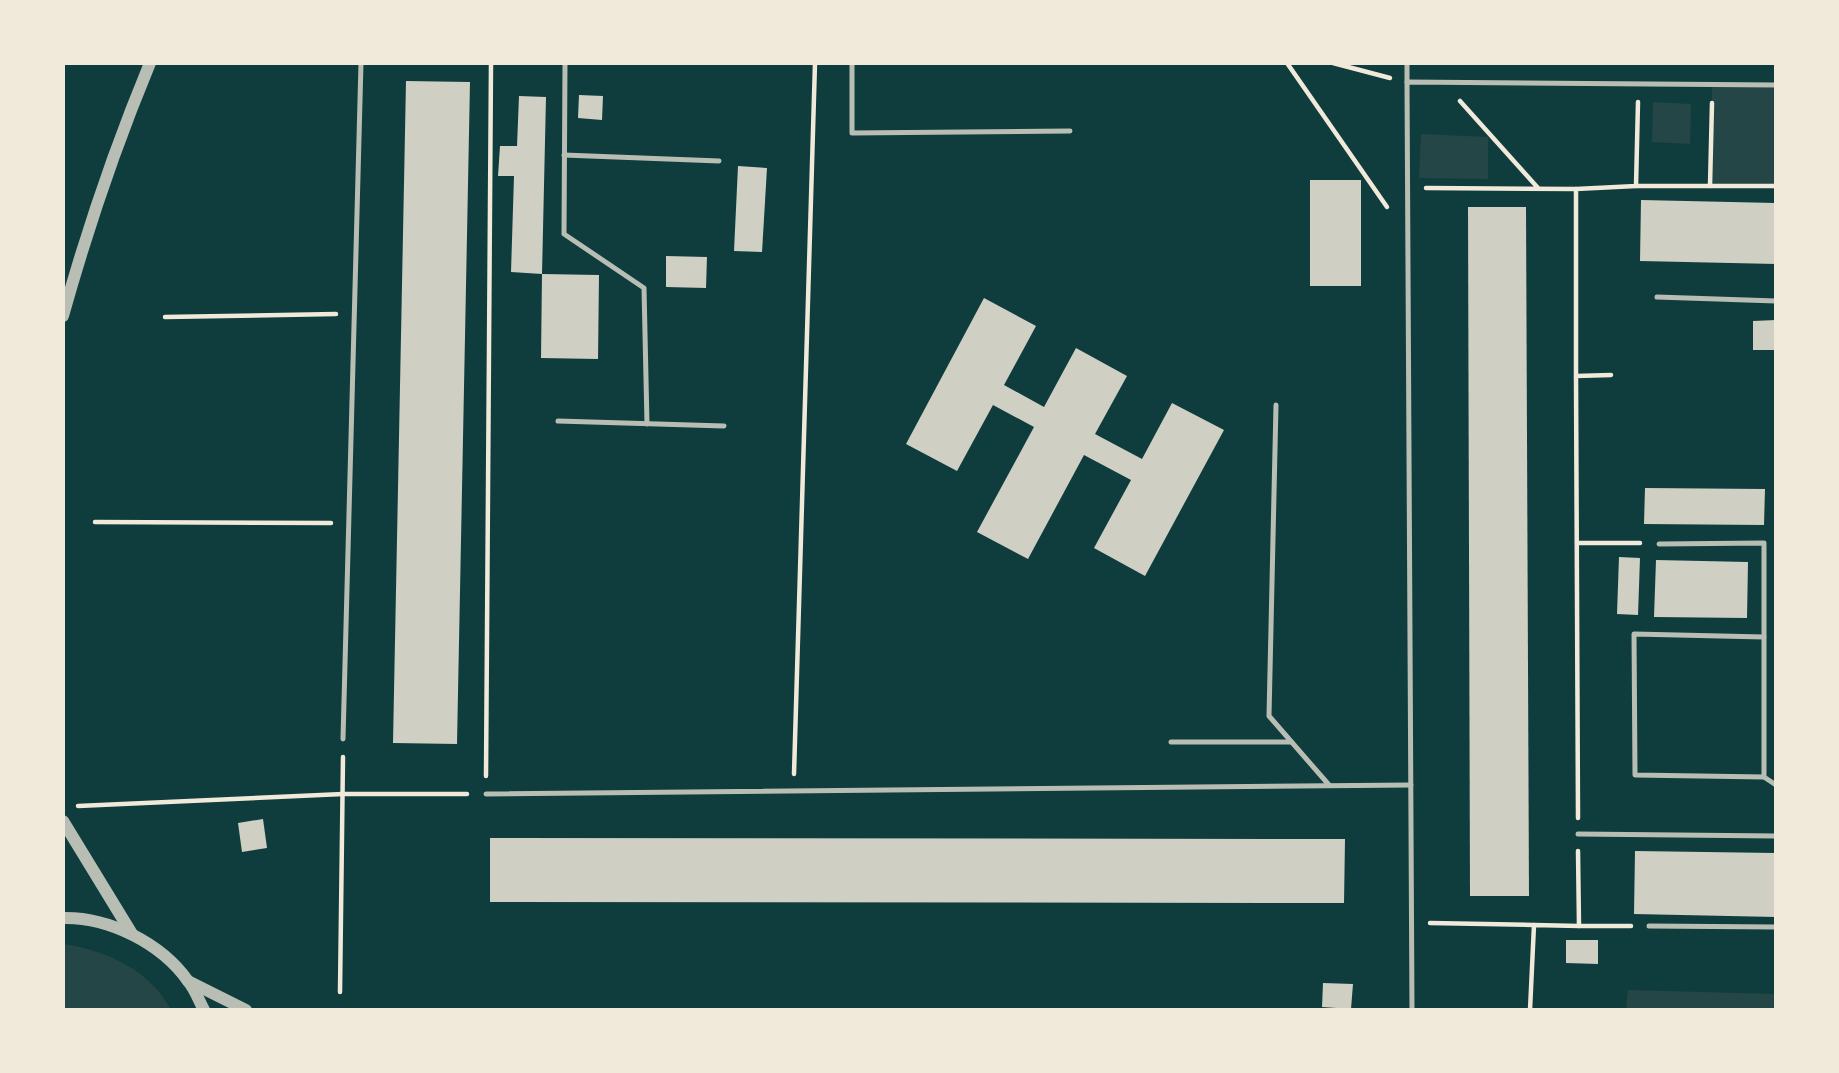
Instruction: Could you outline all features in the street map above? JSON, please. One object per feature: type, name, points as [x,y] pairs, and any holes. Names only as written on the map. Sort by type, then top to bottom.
[{"type":"street","points":[[63,316],[112,163],[150,63]]},
{"type":"street","points":[[63,821],[132,934]]},
{"type":"street","points":[[63,918],[81,918],[132,934],[162,954],[188,981],[204,1010]]},
{"type":"street","points":[[188,981],[246,1010]]},
{"type":"lane","points":[[343,739],[361,63]]},
{"type":"lane","points":[[565,63],[564,234],[645,288],[647,424]]},
{"type":"lane","points":[[852,63],[852,133],[1070,131]]},
{"type":"lane","points":[[1406,63],[1412,1010]]},
{"type":"lane","points":[[1406,82],[1776,85]]},
{"type":"lane","points":[[564,155],[719,161]]},
{"type":"lane","points":[[1657,297],[1776,301]]},
{"type":"lane","points":[[1276,405],[1269,716],[1329,785]]},
{"type":"lane","points":[[558,422],[724,426]]},
{"type":"lane","points":[[1659,544],[1764,543],[1764,777]]},
{"type":"lane","points":[[1764,637],[1634,634],[1635,775],[1764,777],[1776,785]]},
{"type":"lane","points":[[1171,742],[1291,742]]},
{"type":"lane","points":[[486,794],[1411,785]]},
{"type":"lane","points":[[1578,834],[1776,836]]},
{"type":"lane","points":[[1649,926],[1776,927]]},
{"type":"path","points":[[75,807],[343,794],[486,794],[491,63]]},
{"type":"path","points":[[794,792],[815,63]]},
{"type":"path","points":[[1287,63],[1408,236]]},
{"type":"path","points":[[1333,63],[1406,82]]},
{"type":"path","points":[[1443,82],[1538,188]]},
{"type":"path","points":[[1636,186],[1638,85]]},
{"type":"path","points":[[1710,186],[1712,86]]},
{"type":"path","points":[[1406,188],[1776,186]]},
{"type":"path","points":[[1576,189],[1579,926]]},
{"type":"path","points":[[165,317],[354,313]]},
{"type":"path","points":[[1576,376],[1611,375]]},
{"type":"path","points":[[95,522],[349,523]]},
{"type":"path","points":[[1577,543],[1659,544]]},
{"type":"path","points":[[340,992],[343,739]]},
{"type":"path","points":[[1412,923],[1649,926]]},
{"type":"path","points":[[1530,1010],[1534,925]]},
{"type":"shaded area","points":[[1776,85],[1776,186],[1710,186],[1712,86]]},
{"type":"shaded area","points":[[1653,102],[1691,104],[1690,144],[1652,142]]},
{"type":"shaded area","points":[[1421,134],[1488,137],[1488,179],[1419,178]]},
{"type":"shaded area","points":[[63,944],[95,951],[125,964],[151,984],[171,1010],[63,1010]]},
{"type":"shaded area","points":[[1628,990],[1776,994],[1776,1010],[1626,1010]]},
{"type":"building","points":[[406,81],[470,82],[457,744],[393,743]]},
{"type":"building","points":[[579,95],[603,96],[602,120],[578,118]]},
{"type":"building","points":[[519,96],[546,97],[542,274],[511,272],[514,176],[498,176],[500,146],[517,146]]},
{"type":"building","points":[[738,166],[767,168],[762,252],[734,251]]},
{"type":"building","points":[[1310,180],[1361,180],[1361,286],[1310,286]]},
{"type":"building","points":[[1641,200],[1776,203],[1776,264],[1640,261]]},
{"type":"building","points":[[1468,207],[1526,207],[1529,896],[1470,896]]},
{"type":"building","points":[[666,256],[707,257],[706,288],[666,287]]},
{"type":"building","points":[[542,274],[599,275],[598,359],[541,358]]},
{"type":"building","points":[[984,298],[1036,326],[1004,385],[1044,407],[1076,348],[1127,376],[1095,434],[1142,459],[1172,403],[1224,430],[1145,576],[1094,548],[1131,480],[1084,455],[1028,559],[977,532],[1034,427],[993,405],[957,471],[906,444]]},
{"type":"building","points":[[1776,320],[1776,350],[1753,350],[1753,321]]},
{"type":"building","points":[[1645,488],[1765,489],[1764,525],[1644,524]]},
{"type":"building","points":[[1619,557],[1640,558],[1638,615],[1617,614]]},
{"type":"building","points":[[1656,560],[1748,562],[1747,618],[1654,617]]},
{"type":"building","points":[[263,819],[267,848],[242,852],[238,823]]},
{"type":"building","points":[[490,838],[1345,839],[1344,903],[490,902]]},
{"type":"building","points":[[1635,851],[1776,853],[1776,917],[1634,914]]},
{"type":"building","points":[[1566,940],[1598,940],[1598,964],[1566,963]]},
{"type":"building","points":[[1323,983],[1353,984],[1351,1009],[1322,1007]]}]
